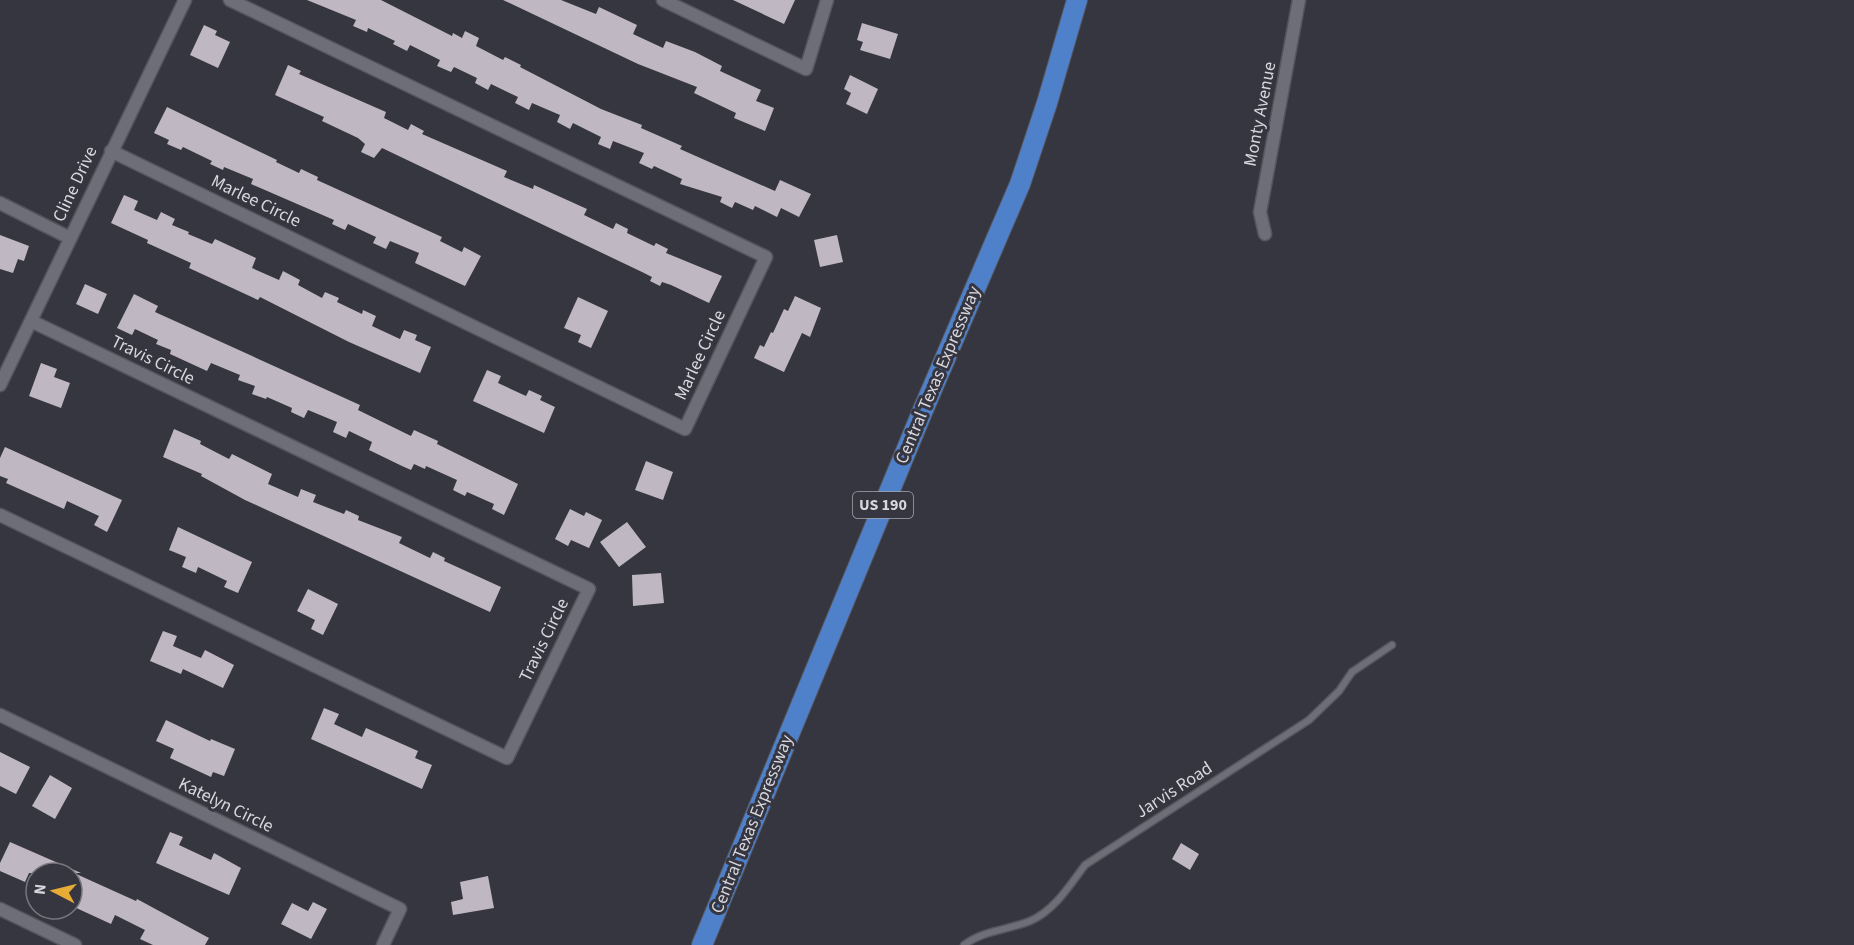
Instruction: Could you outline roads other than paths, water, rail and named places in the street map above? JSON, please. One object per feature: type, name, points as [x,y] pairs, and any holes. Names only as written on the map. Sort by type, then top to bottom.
[{"type":"highway","name":"Central Texas Expressway","points":[[702,945],[914,432],[1020,184],[1077,0]]},
{"type":"street","name":"Cline Drive","points":[[0,385],[185,0]]},
{"type":"street","name":"Marlee Circle","points":[[111,151],[685,429],[766,257],[230,0]]},
{"type":"street","points":[[663,0],[806,69],[827,0]]},
{"type":"street","name":"Monty Avenue","points":[[1265,234],[1260,212],[1299,0]]},
{"type":"street","points":[[0,203],[70,238]]},
{"type":"street","name":"Travis Circle","points":[[0,515],[507,758],[589,589],[31,321]]},
{"type":"street","name":"Katelyn Circle","points":[[0,716],[400,909],[383,945]]},
{"type":"street","points":[[0,909],[75,945]]},
{"type":"lane","name":"Jarvis Road","points":[[964,945],[976,936],[1031,920],[1059,899],[1085,865],[1309,720],[1339,691],[1352,672],[1392,645]]}]
